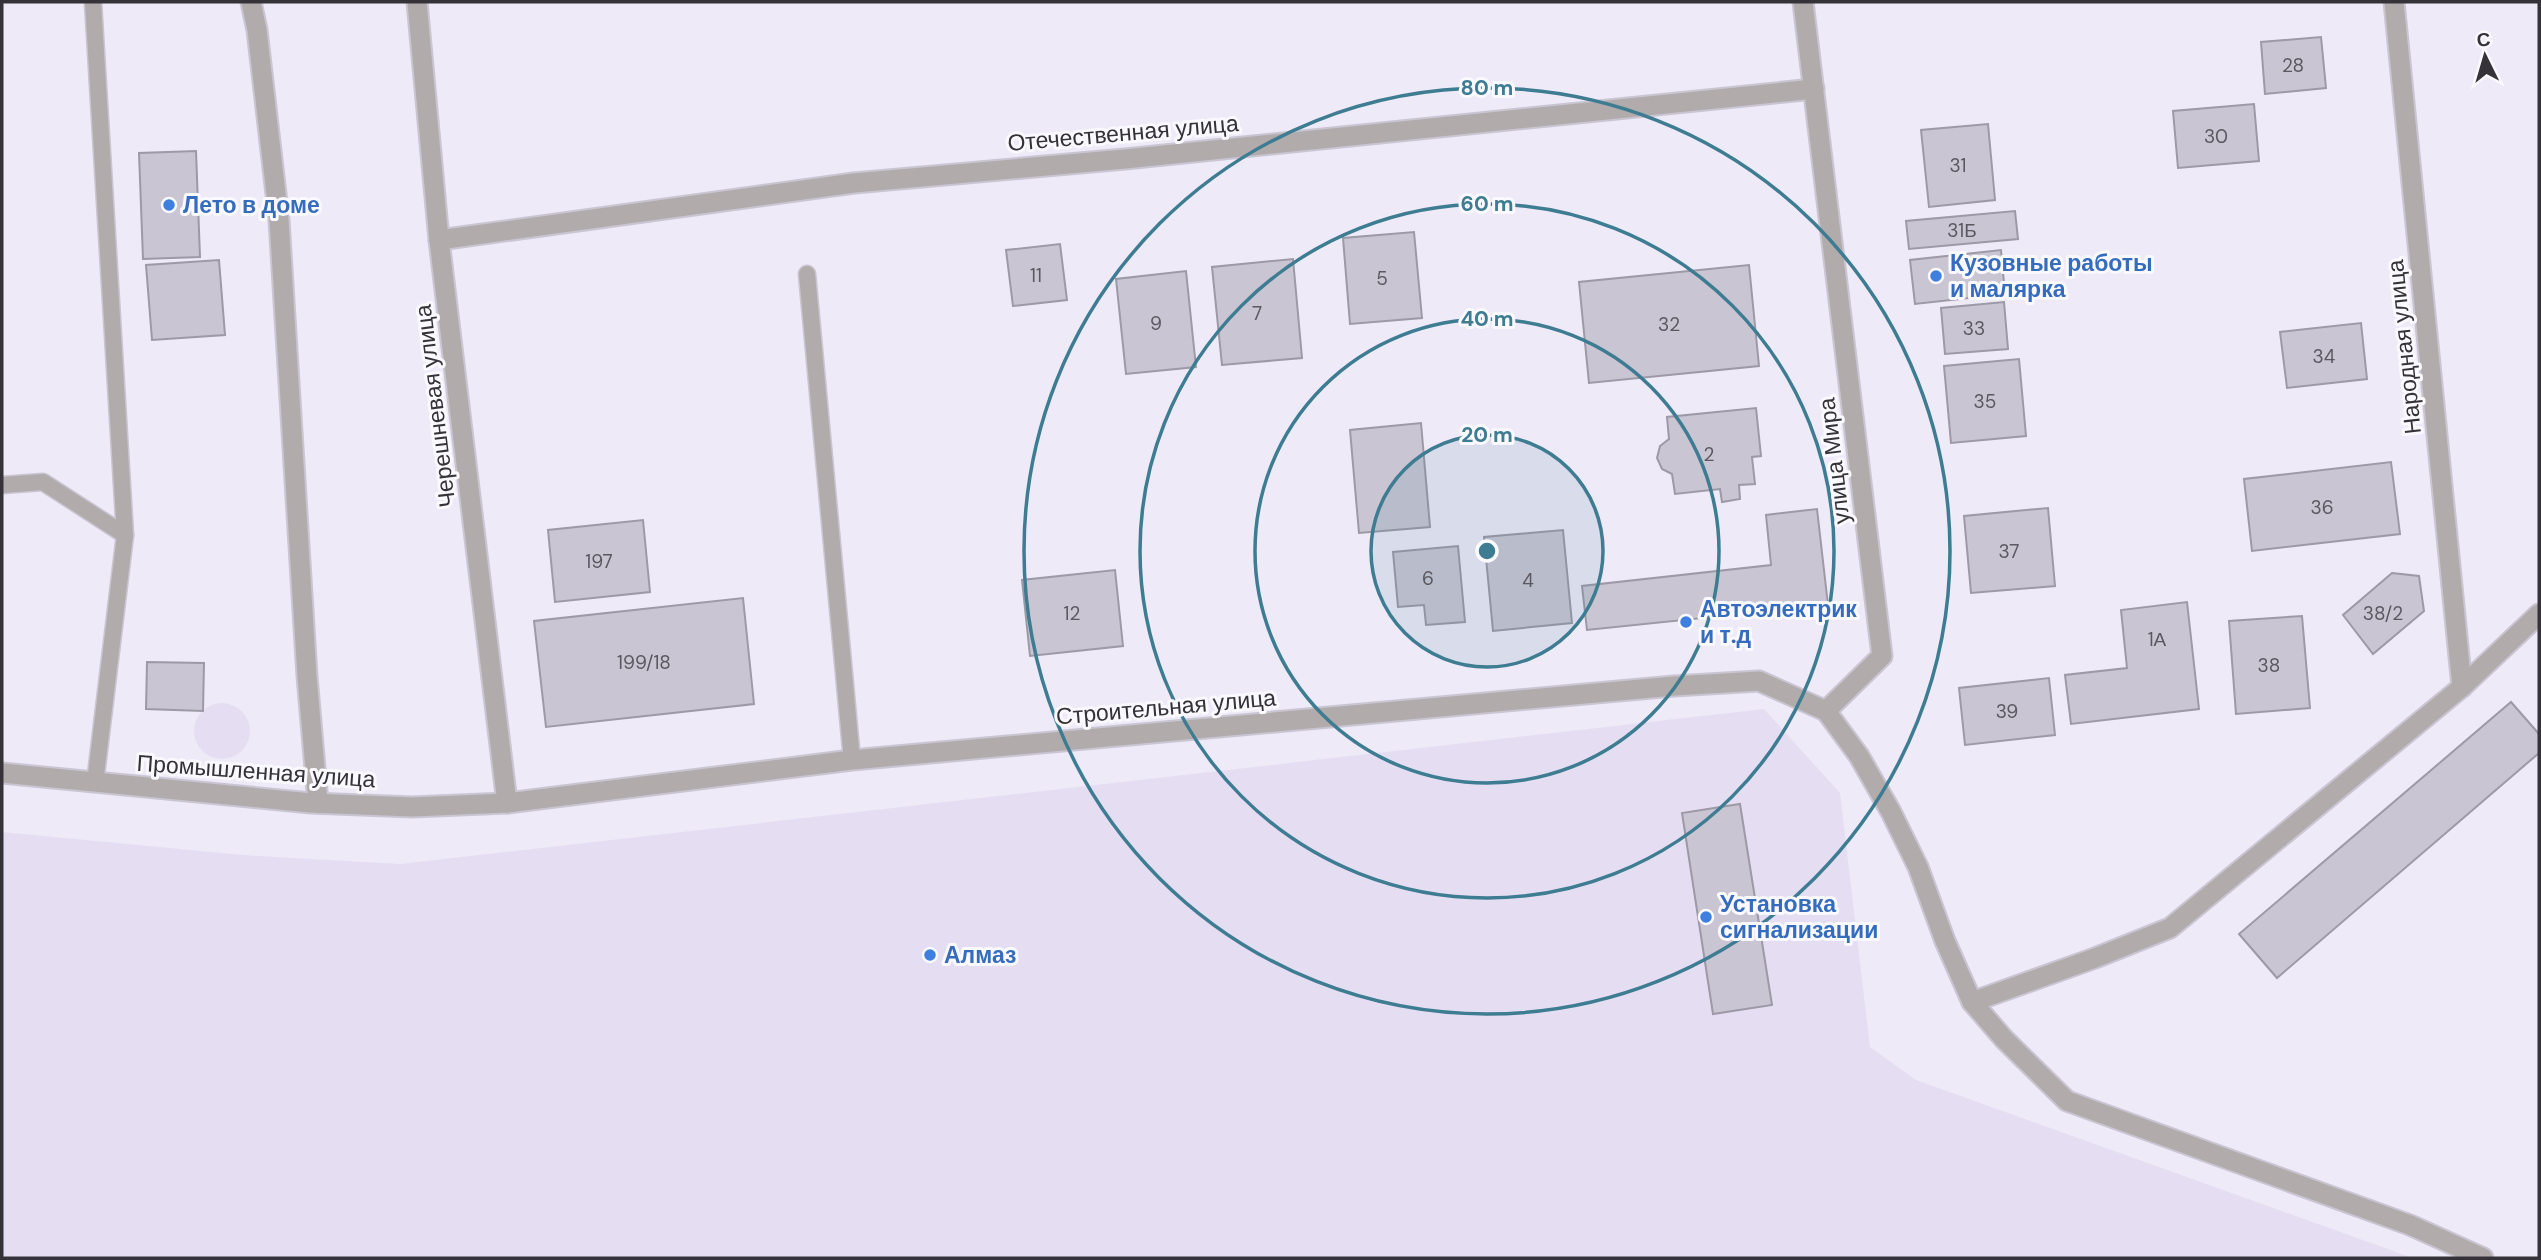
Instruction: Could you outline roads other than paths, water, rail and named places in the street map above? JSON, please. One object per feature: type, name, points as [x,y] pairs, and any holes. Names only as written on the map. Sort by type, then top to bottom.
[{"type":"street","points":[[251,2],[279,220],[307,676],[318,803]]},
{"type":"street","name":"Черешневая улица","points":[[417,2],[439,240],[507,803]]},
{"type":"street","name":"улица Мира","points":[[1803,2],[1882,656],[1826,711]]},
{"type":"street","name":"Народная улица","points":[[2394,2],[2462,687]]},
{"type":"street","name":"Отечественная улица","points":[[439,240],[854,183],[1125,159],[1814,89]]},
{"type":"street","points":[[1972,1002],[2170,928],[2462,687],[2539,614]]},
{"type":"street","name":"Строительная улица","points":[[507,803],[852,760],[1674,686],[1759,681],[1826,711]]},
{"type":"street","points":[[1826,711],[1859,756],[1918,867],[1944,941],[1972,1002],[2004,1039],[2067,1101],[2410,1225],[2483,1258]]},
{"type":"street","name":"Промышленная улица","points":[[2,773],[260,800],[412,807],[507,803]]},
{"type":"lane","points":[[93,2],[125,535],[95,783]]},
{"type":"lane","points":[[807,274],[852,760]]},
{"type":"lane","points":[[2,485],[43,482],[125,535]]},
{"type":"place","name":"Лето в доме","points":[[169,205]]},
{"type":"place","name":"Кузовные работы и малярка","points":[[1936,276]]},
{"type":"place","name":"Автоэлектрик и т.д","points":[[1686,622]]},
{"type":"place","name":"Установка сигнализации","points":[[1706,917]]},
{"type":"place","name":"Алмаз","points":[[930,955]]}]
